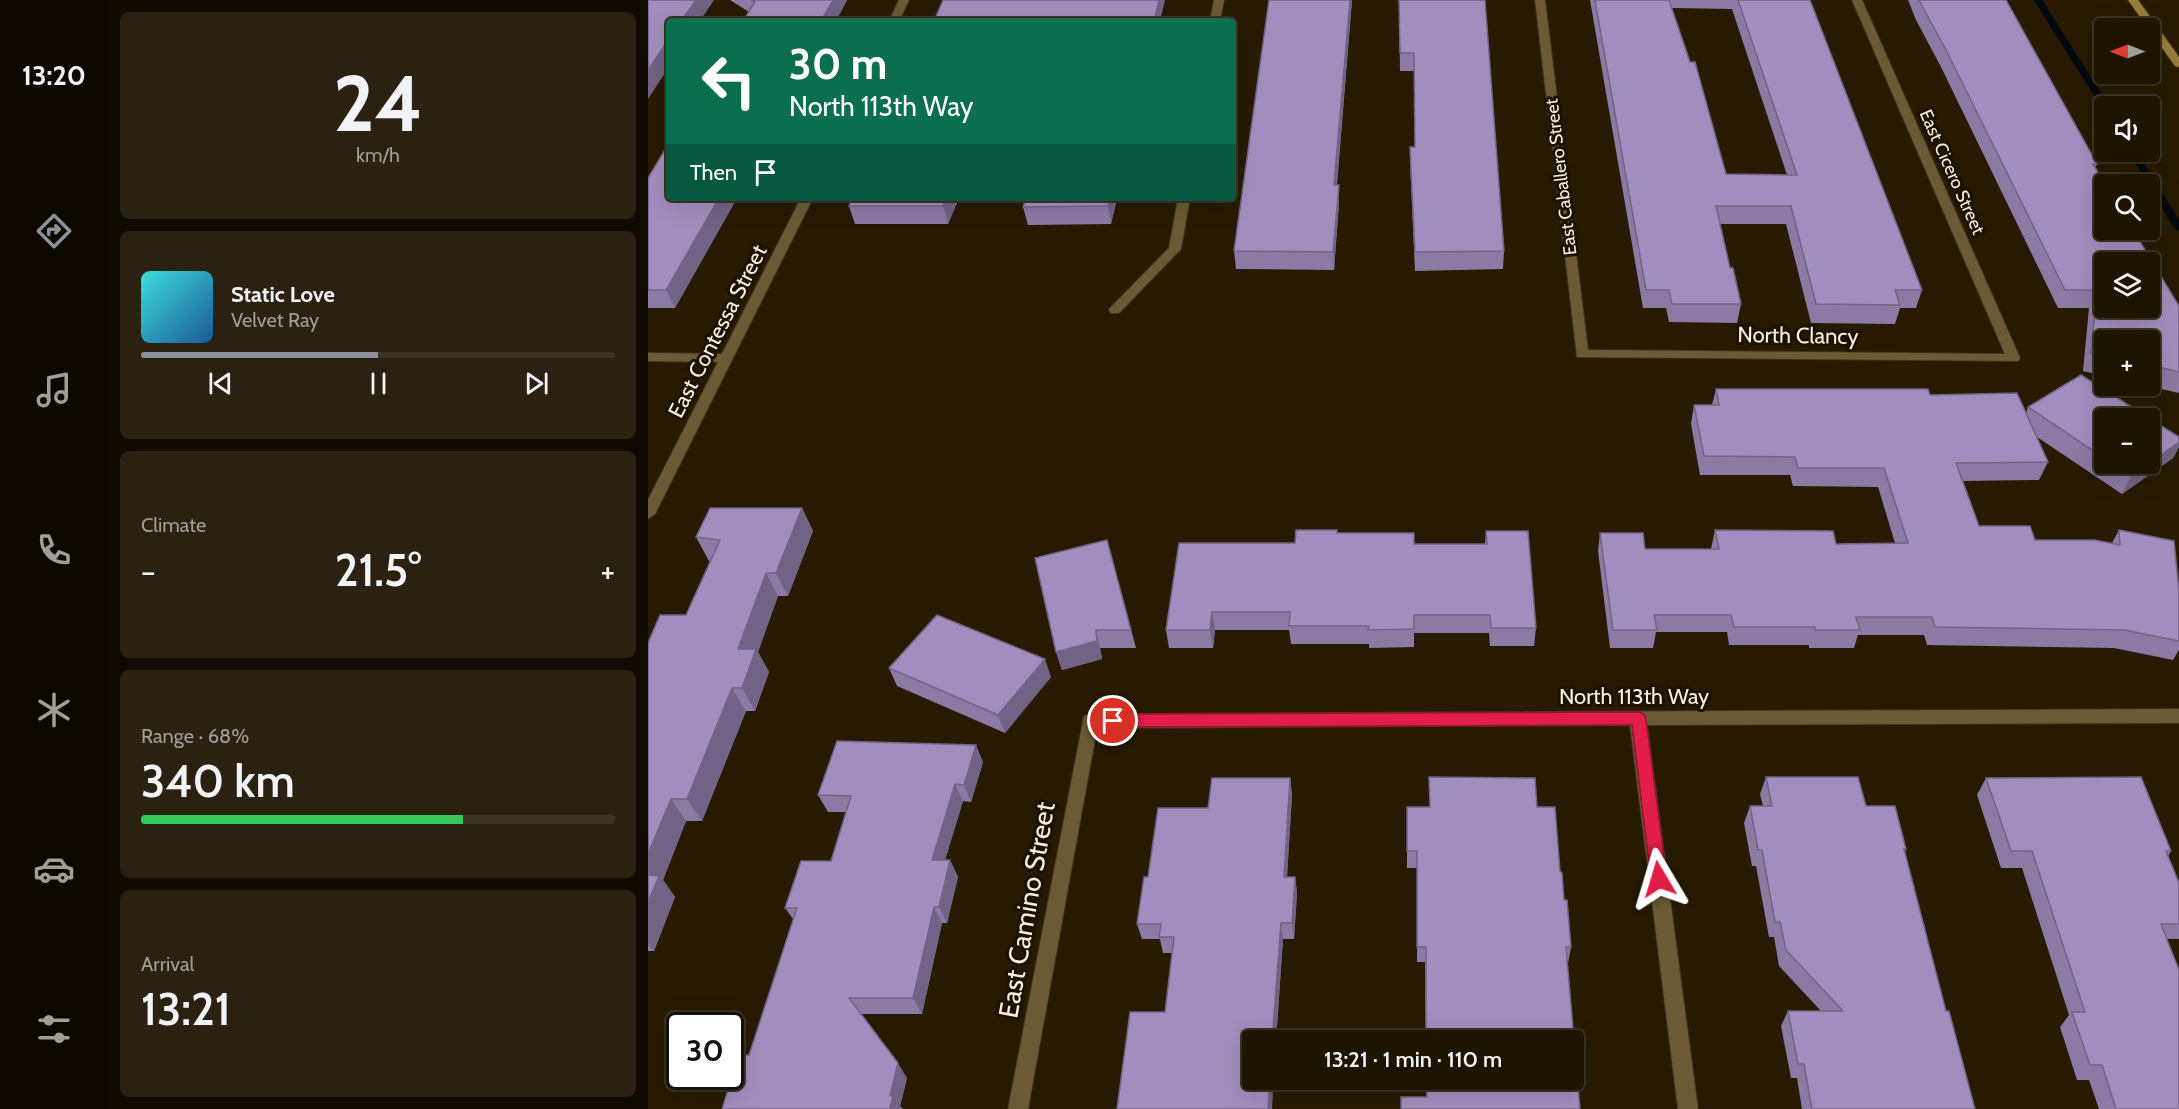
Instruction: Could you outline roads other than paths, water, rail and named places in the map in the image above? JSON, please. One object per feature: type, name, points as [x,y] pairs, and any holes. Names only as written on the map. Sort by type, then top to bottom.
[{"type":"main road","points":[[2133,0],[2179,64]]},
{"type":"street","points":[[895,18],[904,0]]},
{"type":"street","points":[[1216,18],[1219,0]]},
{"type":"street","name":"East Caballero Street","points":[[1540,0],[1582,354]]},
{"type":"street","name":"East Cicero Street","points":[[1857,0],[2013,358]]},
{"type":"street","name":"East Contessa Street","points":[[648,514],[806,201]]},
{"type":"street","points":[[1115,310],[1175,249],[1183,201]]},
{"type":"street","name":"North Clancy","points":[[1582,354],[2013,358]]},
{"type":"street","points":[[648,357],[728,358]]},
{"type":"street","name":"North 113th Way","points":[[1090,721],[2179,716]]},
{"type":"street","points":[[1638,719],[1688,1109]]},
{"type":"street","name":"East Camino Street","points":[[1018,1109],[1090,721]]},
{"type":"waterway","points":[[2038,0],[2099,96]]},
{"type":"waterway","points":[[2139,162],[2179,228]]}]
